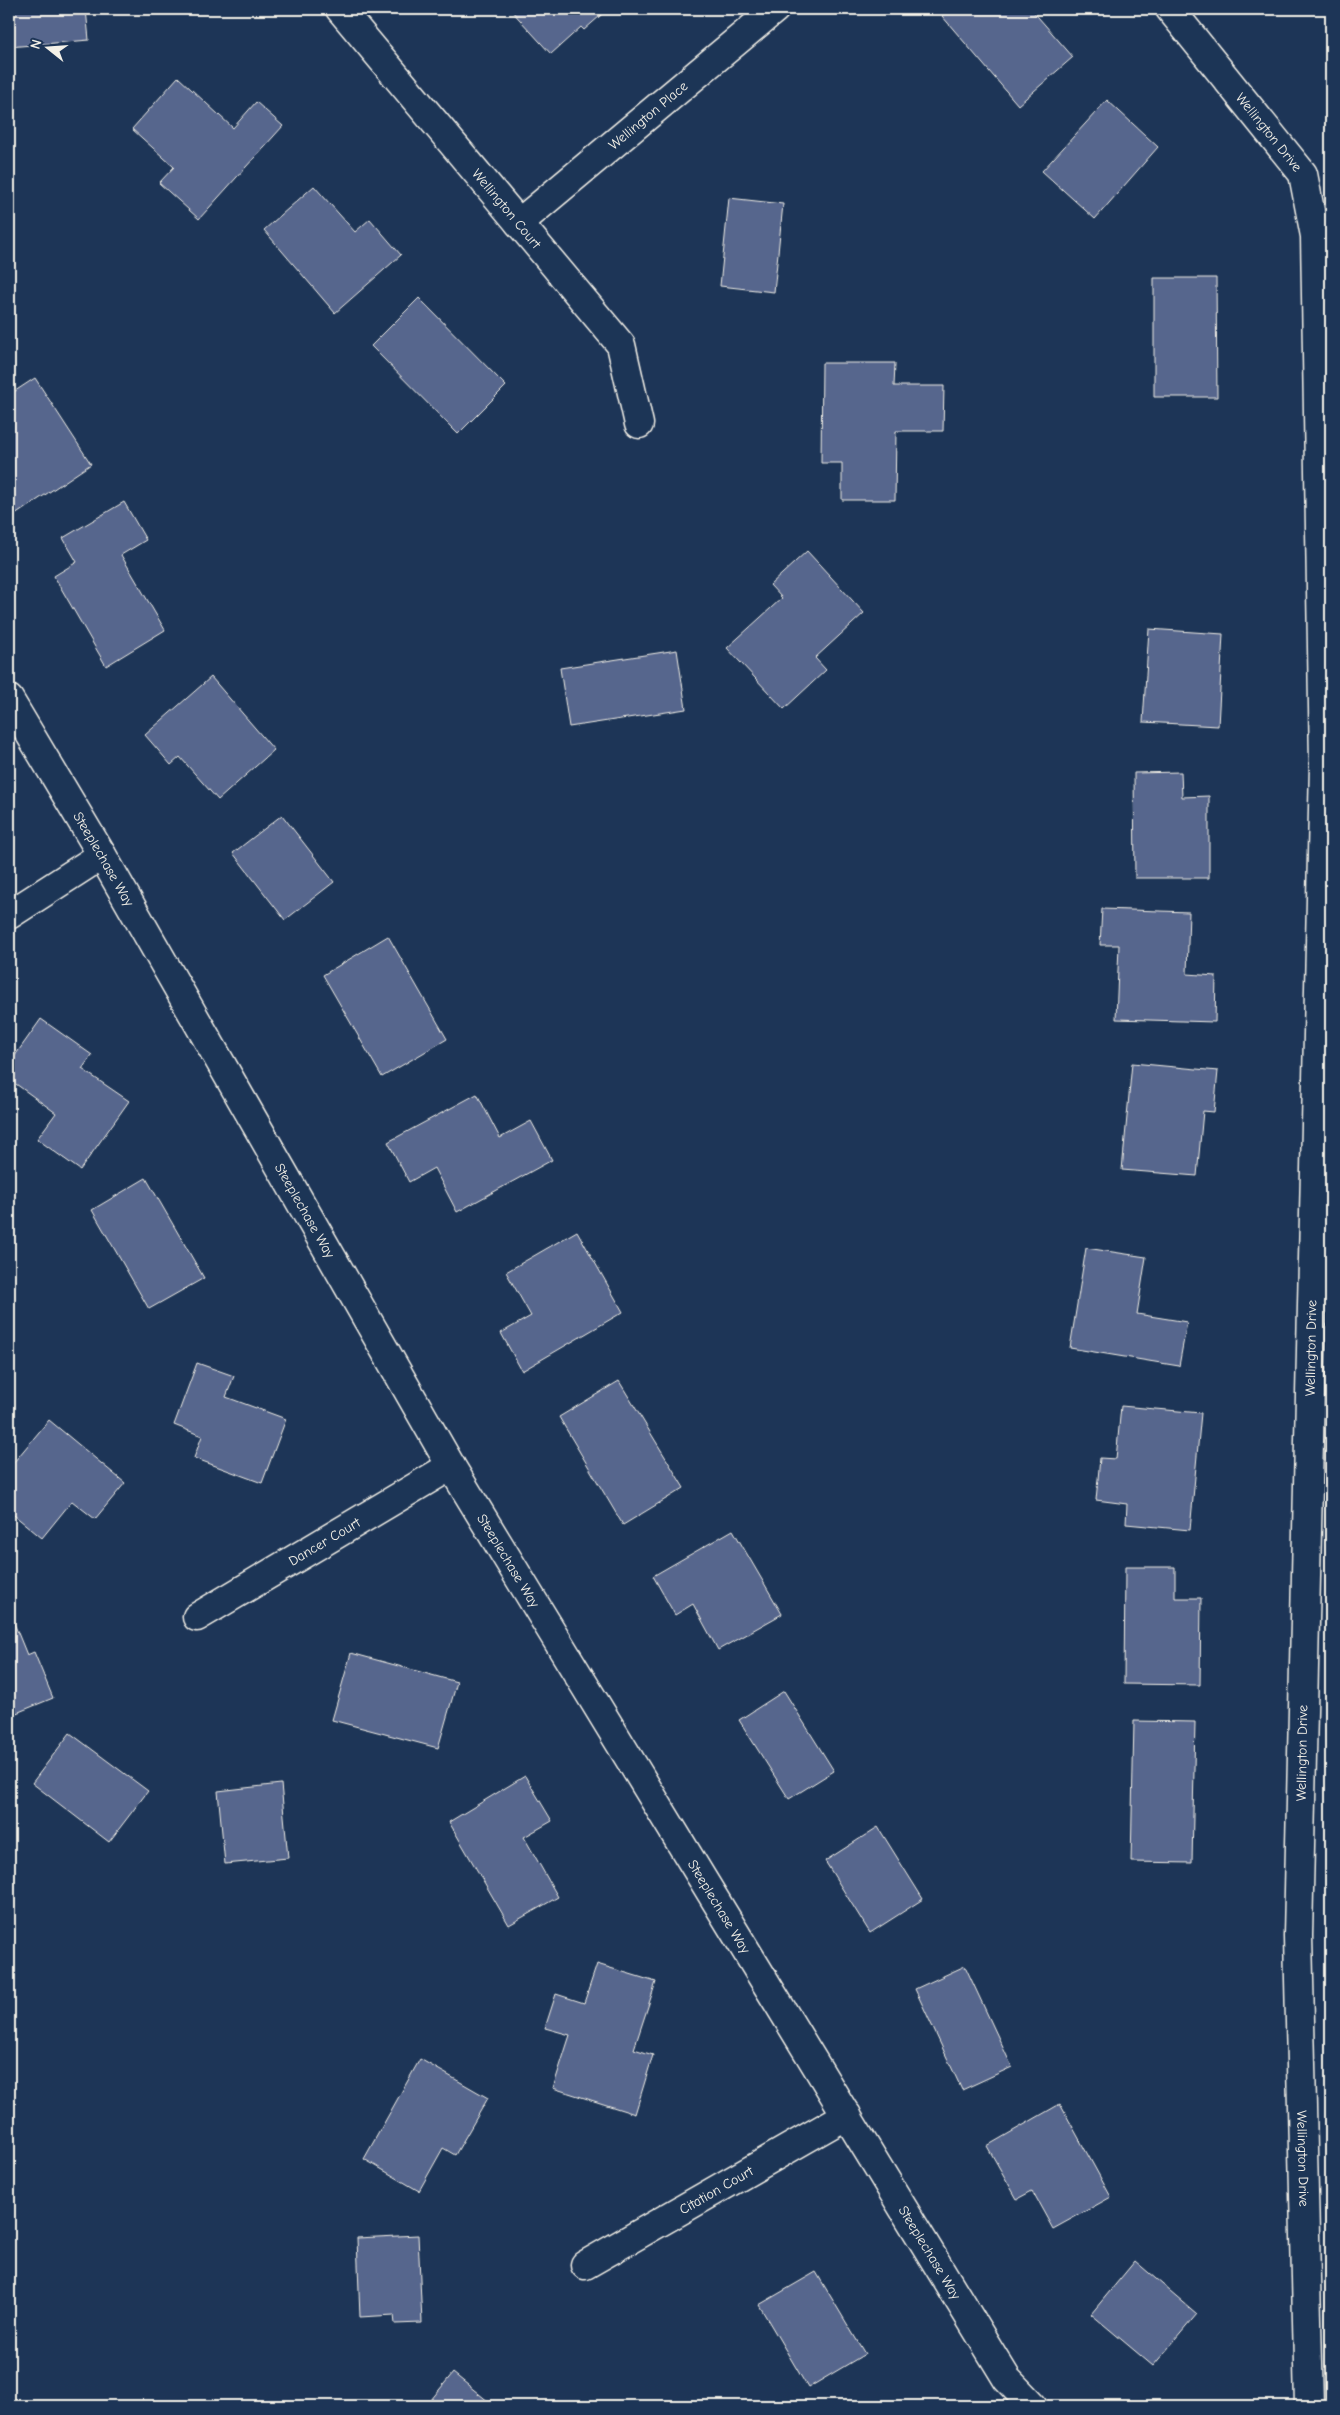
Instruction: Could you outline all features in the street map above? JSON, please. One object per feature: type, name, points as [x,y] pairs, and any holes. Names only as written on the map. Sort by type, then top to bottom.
[{"type":"street","name":"Wellington Court","points":[[340,9],[621,345],[639,424]]},
{"type":"street","name":"Wellington Place","points":[[519,223],[775,9]]},
{"type":"street","name":"Wellington Drive","points":[[1170,9],[1303,174],[1315,236],[1328,764],[1298,1936],[1308,2406]]},
{"type":"street","name":"Steeplechase Way","points":[[9,699],[102,855],[450,1466],[1007,2379],[1033,2406]]},
{"type":"street","points":[[9,915],[102,855]]},
{"type":"street","name":"Dancer Court","points":[[197,1617],[450,1466]]},
{"type":"street","name":"Citation Court","points":[[585,2265],[847,2115]]},
{"type":"building","points":[[9,9],[86,9],[89,40],[9,47]]},
{"type":"building","points":[[510,9],[608,9],[584,30],[581,27],[551,54]]},
{"type":"building","points":[[950,9],[1031,9],[1073,57],[1018,105],[942,16]]},
{"type":"building","points":[[178,77],[233,128],[256,102],[283,126],[199,219],[159,183],[174,167],[132,129]]},
{"type":"building","points":[[1107,100],[1158,147],[1095,219],[1042,171]]},
{"type":"building","points":[[314,186],[355,232],[370,219],[401,255],[335,313],[264,230]]},
{"type":"building","points":[[729,198],[783,204],[774,292],[720,286]]},
{"type":"building","points":[[1154,278],[1216,278],[1217,397],[1154,397]]},
{"type":"building","points":[[419,298],[506,386],[458,434],[371,346]]},
{"type":"building","points":[[822,363],[895,363],[894,386],[944,386],[943,431],[896,431],[895,500],[842,500],[842,463],[821,463]]},
{"type":"building","points":[[35,378],[91,464],[15,515],[9,506],[9,395]]},
{"type":"building","points":[[124,502],[146,540],[121,555],[165,630],[106,666],[54,576],[77,562],[63,538]]},
{"type":"building","points":[[807,551],[864,613],[815,658],[826,670],[784,709],[727,648],[782,598],[770,585]]},
{"type":"building","points":[[1149,629],[1223,634],[1218,726],[1143,722]]},
{"type":"building","points":[[677,650],[686,709],[569,727],[560,668]]},
{"type":"building","points":[[211,677],[274,750],[218,800],[180,757],[171,765],[145,735]]},
{"type":"building","points":[[1181,772],[1182,797],[1209,796],[1209,878],[1135,878],[1134,773]]},
{"type":"building","points":[[282,815],[334,882],[285,920],[233,853]]},
{"type":"building","points":[[1102,909],[1189,912],[1187,974],[1216,976],[1215,1022],[1116,1019],[1119,945],[1100,945]]},
{"type":"building","points":[[388,936],[447,1039],[382,1077],[323,975]]},
{"type":"building","points":[[41,1019],[92,1055],[82,1069],[129,1101],[80,1170],[37,1139],[56,1113],[9,1079],[9,1064]]},
{"type":"building","points":[[1132,1063],[1218,1071],[1214,1112],[1203,1111],[1197,1176],[1122,1170]]},
{"type":"building","points":[[477,1094],[500,1138],[531,1121],[552,1160],[457,1212],[434,1168],[409,1182],[388,1142]]},
{"type":"building","points":[[146,1178],[204,1278],[149,1309],[92,1210]]},
{"type":"building","points":[[577,1231],[623,1312],[522,1371],[501,1333],[531,1316],[506,1272]]},
{"type":"building","points":[[1086,1248],[1146,1257],[1137,1314],[1187,1322],[1179,1366],[1070,1348]]},
{"type":"building","points":[[197,1363],[234,1376],[226,1397],[286,1419],[262,1483],[194,1458],[202,1436],[174,1425]]},
{"type":"building","points":[[619,1381],[684,1488],[623,1525],[559,1417]]},
{"type":"building","points":[[1121,1406],[1201,1413],[1190,1530],[1126,1524],[1127,1504],[1096,1500],[1100,1458],[1116,1459]]},
{"type":"building","points":[[49,1420],[125,1483],[95,1519],[72,1501],[42,1538],[9,1511],[9,1468]]},
{"type":"building","points":[[733,1530],[782,1614],[718,1650],[693,1604],[675,1615],[653,1576]]},
{"type":"building","points":[[1125,1567],[1175,1567],[1175,1598],[1201,1598],[1200,1685],[1124,1684]]},
{"type":"building","points":[[9,1611],[27,1655],[34,1652],[53,1698],[9,1716]]},
{"type":"building","points":[[351,1653],[457,1682],[438,1748],[332,1720]]},
{"type":"building","points":[[784,1691],[834,1771],[789,1799],[739,1720]]},
{"type":"building","points":[[1134,1721],[1195,1722],[1192,1863],[1131,1862]]},
{"type":"building","points":[[70,1733],[148,1791],[109,1842],[32,1783]]},
{"type":"building","points":[[525,1776],[552,1821],[524,1837],[558,1897],[509,1925],[449,1822]]},
{"type":"building","points":[[281,1784],[288,1858],[225,1864],[218,1791]]},
{"type":"building","points":[[878,1827],[923,1899],[870,1933],[825,1861]]},
{"type":"building","points":[[597,1964],[656,1982],[634,2049],[653,2055],[635,2114],[553,2088],[570,2035],[545,2028],[556,1994],[584,2003]]},
{"type":"building","points":[[965,1966],[1012,2067],[962,2090],[915,1989]]},
{"type":"building","points":[[420,2059],[488,2098],[455,2155],[443,2148],[419,2191],[364,2159]]},
{"type":"building","points":[[1060,2104],[1111,2197],[1053,2229],[1032,2191],[1017,2199],[987,2146]]},
{"type":"building","points":[[418,2235],[422,2323],[395,2324],[394,2315],[360,2317],[357,2238]]},
{"type":"building","points":[[1135,2261],[1197,2314],[1153,2366],[1091,2314]]},
{"type":"building","points":[[816,2272],[865,2354],[808,2388],[759,2305]]},
{"type":"building","points":[[453,2373],[494,2406],[426,2406]]}]
